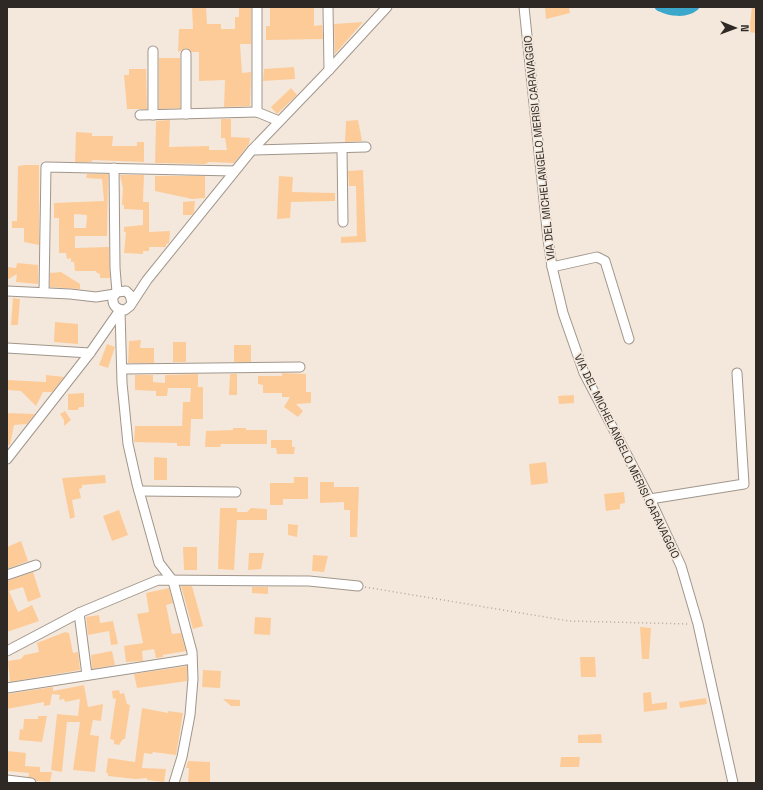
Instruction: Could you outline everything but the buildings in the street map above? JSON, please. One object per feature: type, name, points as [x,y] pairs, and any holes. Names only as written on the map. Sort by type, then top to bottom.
[{"type":"street","points":[[257,7],[257,112]]},
{"type":"street","points":[[328,7],[329,70]]},
{"type":"street","points":[[96,297],[117,308],[128,309],[147,280],[234,171],[386,7]]},
{"type":"street","name":"VIA DEL MICHELANGELO MERISI CARAVAGGIO","points":[[524,7],[552,267],[567,327],[584,372],[650,499],[681,566],[698,624],[733,783]]},
{"type":"street","points":[[153,51],[153,115]]},
{"type":"street","points":[[186,54],[186,114]]},
{"type":"street","points":[[140,115],[257,112],[279,121]]},
{"type":"street","points":[[252,150],[366,148]]},
{"type":"street","points":[[342,149],[343,222]]},
{"type":"street","points":[[44,292],[46,167],[234,171]]},
{"type":"street","points":[[114,168],[115,268],[119,292]]},
{"type":"street","points":[[552,267],[597,257],[605,261],[629,339]]},
{"type":"street","points":[[7,291],[44,292],[96,297],[119,292],[147,280]]},
{"type":"street","points":[[119,292],[130,295],[132,303]]},
{"type":"street","points":[[119,292],[113,297],[117,308],[128,444],[139,491],[160,563],[173,581],[192,659],[193,679],[190,715],[182,758],[174,783]]},
{"type":"street","points":[[7,459],[90,353],[117,308]]},
{"type":"street","points":[[7,348],[90,353]]},
{"type":"street","points":[[122,369],[300,367]]},
{"type":"street","points":[[650,499],[744,484],[737,373]]},
{"type":"street","points":[[139,491],[236,492]]},
{"type":"street","points":[[7,575],[36,565]]},
{"type":"street","points":[[7,651],[79,614],[158,580],[309,581],[358,586]]},
{"type":"street","points":[[79,614],[87,675]]},
{"type":"street","points":[[7,688],[192,659]]},
{"type":"street","points":[[7,780],[31,783]]},
{"type":"path","points":[[358,586],[383,588],[569,621],[698,624]]},
{"type":"waterway","points":[[659,7],[677,12],[691,10],[695,7]]}]
